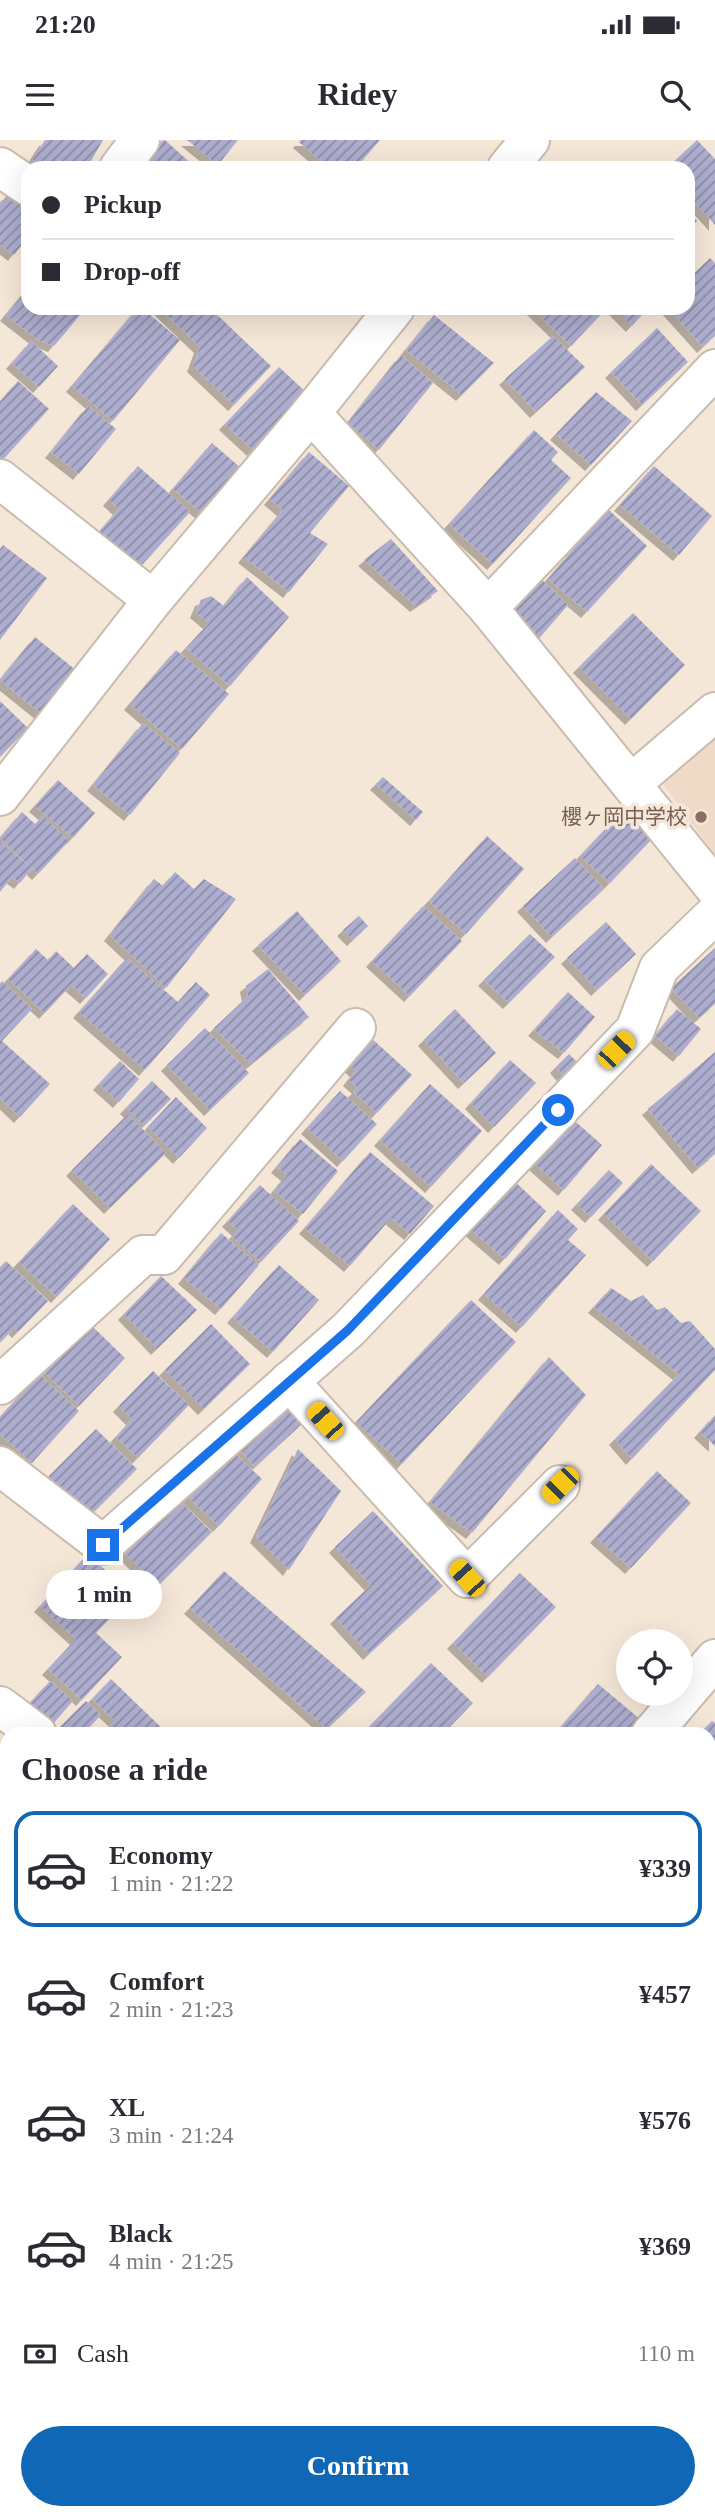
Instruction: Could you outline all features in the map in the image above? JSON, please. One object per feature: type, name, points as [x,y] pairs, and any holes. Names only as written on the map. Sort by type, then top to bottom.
[{"type":"street","points":[[124,161],[140,140]]},
{"type":"street","points":[[513,161],[530,140]]},
{"type":"street","points":[[0,167],[21,181]]},
{"type":"street","points":[[0,796],[153,600],[311,413],[389,315]]},
{"type":"street","points":[[488,608],[715,369]]},
{"type":"street","points":[[311,413],[488,608],[715,888]]},
{"type":"street","points":[[0,479],[153,600]]},
{"type":"street","points":[[632,783],[715,712]]},
{"type":"street","points":[[0,1466],[103,1545],[348,1330],[635,1030],[659,968],[715,914]]},
{"type":"street","points":[[0,1385],[143,1255],[164,1255],[356,1028]]},
{"type":"street","points":[[289,1381],[467,1578],[560,1485]]},
{"type":"street","points":[[657,1727],[715,1658]]},
{"type":"street","points":[[0,1706],[28,1727]]},
{"type":"shaded area","name":"櫻ヶ岡中学校","points":[[715,733],[715,855],[659,778]]},
{"type":"building","points":[[45,140],[103,140],[91,161],[32,160]]},
{"type":"building","points":[[165,140],[188,161],[145,161]]},
{"type":"building","points":[[187,140],[238,140],[221,161],[213,161]]},
{"type":"building","points":[[380,140],[362,161],[321,161],[299,142]]},
{"type":"building","points":[[697,140],[715,159],[715,225],[695,203],[695,161],[674,161]]},
{"type":"building","points":[[8,194],[21,204],[21,246],[14,255],[0,244],[0,205]]},
{"type":"building","points":[[710,258],[715,263],[715,336],[703,347],[674,315],[695,315],[695,272]]},
{"type":"building","points":[[21,297],[21,315],[80,315],[54,346],[38,340],[6,315]]},
{"type":"building","points":[[132,315],[150,315],[180,340],[113,421],[72,386]]},
{"type":"building","points":[[166,315],[217,315],[271,366],[234,405],[193,366],[200,347]]},
{"type":"building","points":[[434,315],[494,363],[462,395],[406,350]]},
{"type":"building","points":[[539,315],[600,315],[571,346]]},
{"type":"building","points":[[621,315],[642,315],[632,326]]},
{"type":"building","points":[[657,328],[688,362],[642,405],[611,372]]},
{"type":"building","points":[[553,336],[585,367],[536,412],[505,379]]},
{"type":"building","points":[[31,341],[58,366],[39,387],[12,363]]},
{"type":"building","points":[[401,355],[433,383],[379,450],[348,423]]},
{"type":"building","points":[[279,367],[307,393],[253,450],[225,424]]},
{"type":"building","points":[[18,381],[49,409],[0,463],[0,402]]},
{"type":"building","points":[[596,392],[632,421],[591,465],[556,434]]},
{"type":"building","points":[[88,406],[116,429],[79,474],[51,452]]},
{"type":"building","points":[[534,430],[558,452],[551,460],[571,478],[493,564],[449,524]]},
{"type":"building","points":[[212,443],[242,469],[203,514],[173,489]]},
{"type":"building","points":[[309,452],[349,486],[310,533],[328,544],[289,592],[244,557],[283,510],[270,499]]},
{"type":"building","points":[[138,466],[190,512],[133,575],[93,539],[119,509],[109,500]]},
{"type":"building","points":[[654,466],[712,516],[679,555],[620,505]]},
{"type":"building","points":[[608,509],[647,546],[587,612],[548,579]]},
{"type":"building","points":[[391,539],[438,591],[416,606],[364,560]]},
{"type":"building","points":[[3,545],[47,578],[0,640],[0,549]]},
{"type":"building","points":[[247,577],[289,617],[230,686],[186,648],[209,623],[196,612],[201,600],[211,596],[224,606]]},
{"type":"building","points":[[541,579],[568,605],[537,641],[512,612]]},
{"type":"building","points":[[633,613],[685,665],[631,719],[579,667]]},
{"type":"building","points":[[35,637],[77,671],[42,714],[0,680]]},
{"type":"building","points":[[176,650],[229,694],[182,749],[130,704]]},
{"type":"building","points":[[0,701],[28,728],[0,757]]},
{"type":"building","points":[[143,723],[180,753],[130,815],[93,785]]},
{"type":"building","points":[[383,777],[423,812],[416,820],[376,784]]},
{"type":"building","points":[[58,780],[95,813],[73,838],[35,806]]},
{"type":"building","points":[[623,810],[654,837],[610,883],[580,856]]},
{"type":"building","points":[[22,812],[35,824],[43,816],[69,841],[38,874],[0,838]]},
{"type":"building","points":[[487,836],[524,869],[466,934],[429,901]]},
{"type":"building","points":[[0,842],[32,868],[20,883],[12,877],[0,892]]},
{"type":"building","points":[[575,858],[604,889],[552,937],[523,906]]},
{"type":"building","points":[[175,872],[194,889],[204,879],[236,899],[166,988],[110,935],[154,879],[163,886]]},
{"type":"building","points":[[423,906],[462,941],[410,996],[372,961]]},
{"type":"building","points":[[297,911],[341,961],[305,995],[258,945]]},
{"type":"building","points":[[359,916],[368,926],[353,940],[343,930]]},
{"type":"building","points":[[606,922],[636,954],[597,990],[567,958]]},
{"type":"building","points":[[530,934],[555,957],[509,1003],[484,980]]},
{"type":"building","points":[[715,948],[715,1004],[699,1018],[671,988]]},
{"type":"building","points":[[36,949],[48,960],[56,951],[74,968],[87,954],[108,974],[86,998],[71,985],[45,1013],[8,979]]},
{"type":"building","points":[[127,958],[178,1002],[196,982],[210,995],[145,1070],[79,1012]]},
{"type":"building","points":[[268,969],[309,1017],[251,1064],[214,1028],[248,996],[246,986]]},
{"type":"building","points":[[2,981],[32,1009],[2,1041],[50,1084],[20,1117],[0,1098]]},
{"type":"building","points":[[568,992],[595,1017],[564,1053],[534,1030]]},
{"type":"building","points":[[455,1009],[496,1053],[464,1083],[424,1040]]},
{"type":"building","points":[[677,1009],[701,1029],[679,1056],[655,1036]]},
{"type":"building","points":[[205,1028],[249,1073],[210,1110],[167,1065]]},
{"type":"building","points":[[370,1037],[412,1075],[377,1113],[353,1092],[358,1088],[349,1080],[356,1071],[347,1063]]},
{"type":"building","points":[[715,1052],[715,1154],[698,1168],[648,1109]]},
{"type":"building","points":[[569,1054],[579,1064],[565,1078],[556,1067]]},
{"type":"building","points":[[510,1060],[536,1083],[494,1127],[471,1103]]},
{"type":"building","points":[[120,1061],[139,1079],[119,1102],[99,1084]]},
{"type":"building","points":[[152,1081],[171,1099],[144,1126],[126,1108]]},
{"type":"building","points":[[430,1084],[482,1131],[431,1187],[380,1140]]},
{"type":"building","points":[[340,1091],[377,1124],[343,1161],[307,1128]]},
{"type":"building","points":[[176,1097],[207,1128],[179,1158],[148,1127]]},
{"type":"building","points":[[128,1114],[166,1153],[110,1208],[72,1170]]},
{"type":"building","points":[[568,1115],[602,1145],[564,1190],[527,1157]]},
{"type":"building","points":[[300,1139],[338,1171],[303,1214],[274,1191],[287,1175],[277,1167]]},
{"type":"building","points":[[370,1152],[434,1206],[410,1234],[391,1218],[350,1266],[305,1228]]},
{"type":"building","points":[[651,1164],[701,1211],[653,1261],[604,1214]]},
{"type":"building","points":[[609,1170],[623,1183],[591,1217],[577,1204]]},
{"type":"building","points":[[508,1175],[546,1211],[505,1259],[463,1223]]},
{"type":"building","points":[[260,1185],[299,1221],[261,1262],[232,1237],[238,1230],[228,1221]]},
{"type":"building","points":[[73,1204],[110,1239],[57,1297],[19,1262]]},
{"type":"building","points":[[558,1210],[578,1229],[568,1240],[586,1255],[522,1327],[484,1294]]},
{"type":"building","points":[[221,1233],[259,1265],[221,1309],[184,1278]]},
{"type":"building","points":[[6,1261],[48,1301],[18,1332],[14,1328],[0,1343],[0,1267]]},
{"type":"building","points":[[279,1265],[319,1300],[273,1352],[233,1317]]},
{"type":"building","points":[[161,1276],[197,1310],[157,1349],[124,1314]]},
{"type":"building","points":[[611,1288],[631,1301],[643,1295],[657,1310],[665,1307],[681,1323],[690,1321],[715,1349],[715,1370],[632,1459],[615,1439],[679,1374],[594,1307]]},
{"type":"building","points":[[471,1300],[516,1342],[402,1464],[356,1422]]},
{"type":"building","points":[[211,1324],[250,1364],[204,1409],[165,1370]]},
{"type":"building","points":[[91,1325],[125,1358],[79,1406],[45,1373]]},
{"type":"building","points":[[549,1357],[586,1395],[472,1533],[430,1502]]},
{"type":"building","points":[[153,1371],[189,1405],[138,1458],[116,1437],[132,1419],[119,1406]]},
{"type":"building","points":[[39,1374],[79,1411],[32,1463],[0,1434],[0,1417]]},
{"type":"building","points":[[282,1398],[304,1422],[255,1467],[233,1442]]},
{"type":"building","points":[[715,1415],[715,1446],[700,1432]]},
{"type":"building","points":[[96,1429],[137,1469],[89,1517],[49,1476]]},
{"type":"building","points":[[298,1449],[341,1491],[289,1570],[256,1537]]},
{"type":"building","points":[[231,1450],[262,1479],[219,1526],[188,1497]]},
{"type":"building","points":[[657,1471],[691,1503],[631,1568],[596,1537]]},
{"type":"building","points":[[176,1497],[212,1532],[158,1586],[123,1551]]},
{"type":"building","points":[[373,1511],[443,1586],[369,1654],[336,1618],[371,1585],[335,1547]]},
{"type":"building","points":[[88,1554],[132,1595],[96,1633],[122,1657],[82,1700],[48,1669],[76,1639],[40,1606]]},
{"type":"building","points":[[224,1571],[366,1692],[329,1727],[325,1727],[190,1608]]},
{"type":"building","points":[[520,1573],[556,1607],[488,1677],[453,1643]]},
{"type":"building","points":[[431,1663],[473,1703],[450,1727],[369,1727]]},
{"type":"building","points":[[111,1679],[161,1727],[109,1727],[115,1721],[92,1699]]},
{"type":"building","points":[[50,1681],[73,1701],[51,1726],[28,1705]]},
{"type":"building","points":[[598,1684],[616,1699],[616,1706],[624,1706],[640,1719],[633,1727],[561,1727]]},
{"type":"building","points":[[86,1701],[101,1715],[90,1727],[60,1727]]},
{"type":"building","points":[[712,1721],[715,1723],[715,1727],[706,1727]]},
{"type":"place","name":"櫻ヶ岡中学校","points":[[701,817]]},
{"type":"route","points":[[103,1545],[348,1330],[558,1110]]}]
